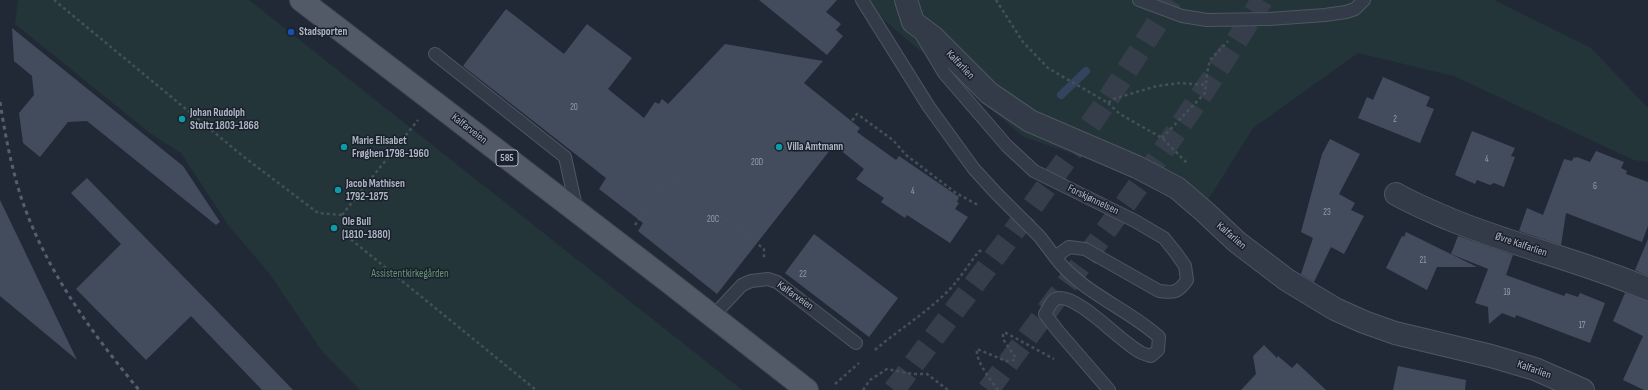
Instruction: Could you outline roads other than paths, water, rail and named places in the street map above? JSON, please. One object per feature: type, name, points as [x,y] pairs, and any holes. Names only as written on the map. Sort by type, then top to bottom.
[{"type":"main road","name":"Kalfarveien","points":[[301,0],[713,316],[806,390]]},
{"type":"street","name":"Forskjønnelsen","points":[[906,0],[913,22]]},
{"type":"street","name":"Kalfarlien","points":[[913,22],[933,37],[989,94],[1009,108],[1030,121],[1131,165],[1178,188],[1237,242],[1287,280],[1335,309],[1364,322],[1395,333],[1507,360],[1535,369],[1583,390]]},
{"type":"street","name":"Øvre Kalfarlien","points":[[1396,194],[1413,204],[1465,226],[1505,241],[1608,273],[1648,289]]},
{"type":"lane","points":[[862,0],[943,127],[974,169],[1040,236],[1063,268],[1099,296],[1150,329],[1159,337],[1158,350],[1151,356],[1140,352],[1077,305],[1060,298],[1052,302],[1045,314],[1109,390]]},
{"type":"lane","points":[[1139,0],[1182,16],[1214,20],[1262,20],[1346,12],[1355,9],[1364,0]]},
{"type":"lane","name":"Forskjønnelsen","points":[[913,22],[944,73],[1007,146],[1034,171],[1135,221],[1164,238],[1185,266],[1187,280],[1181,289],[1172,293],[1159,292],[1085,249],[1069,246],[1055,257]]},
{"type":"lane","points":[[435,54],[565,157],[577,212]]},
{"type":"lane","name":"Kalfarveien","points":[[713,316],[742,285],[768,279],[776,282],[856,343]]},
{"type":"waterway","points":[[1061,95],[1086,71]]},
{"type":"tunnel","points":[[894,390],[1038,199],[1073,150],[1107,101],[1171,0]]},
{"type":"tunnel","points":[[988,390],[1130,198],[1198,100],[1262,0]]},
{"type":"railway","points":[[0,102],[17,185],[31,224],[43,249],[71,299],[104,346],[139,390]]},
{"type":"place","name":"Stadsporten","points":[[291,32]]},
{"type":"place","name":"Johan Rudolph Stoltz 1803-1868","points":[[182,119]]},
{"type":"place","name":"Marie Elisabet Frøghen 1798-1960","points":[[344,147]]},
{"type":"place","name":"Villa Amtmann","points":[[779,147]]},
{"type":"place","name":"Jacob Mathisen 1792-1875","points":[[338,190]]},
{"type":"place","name":"Ole Bull (1810-1880)","points":[[334,228]]},
{"type":"park label","name":"Assistentkirkegården","points":[[410,274]]}]
